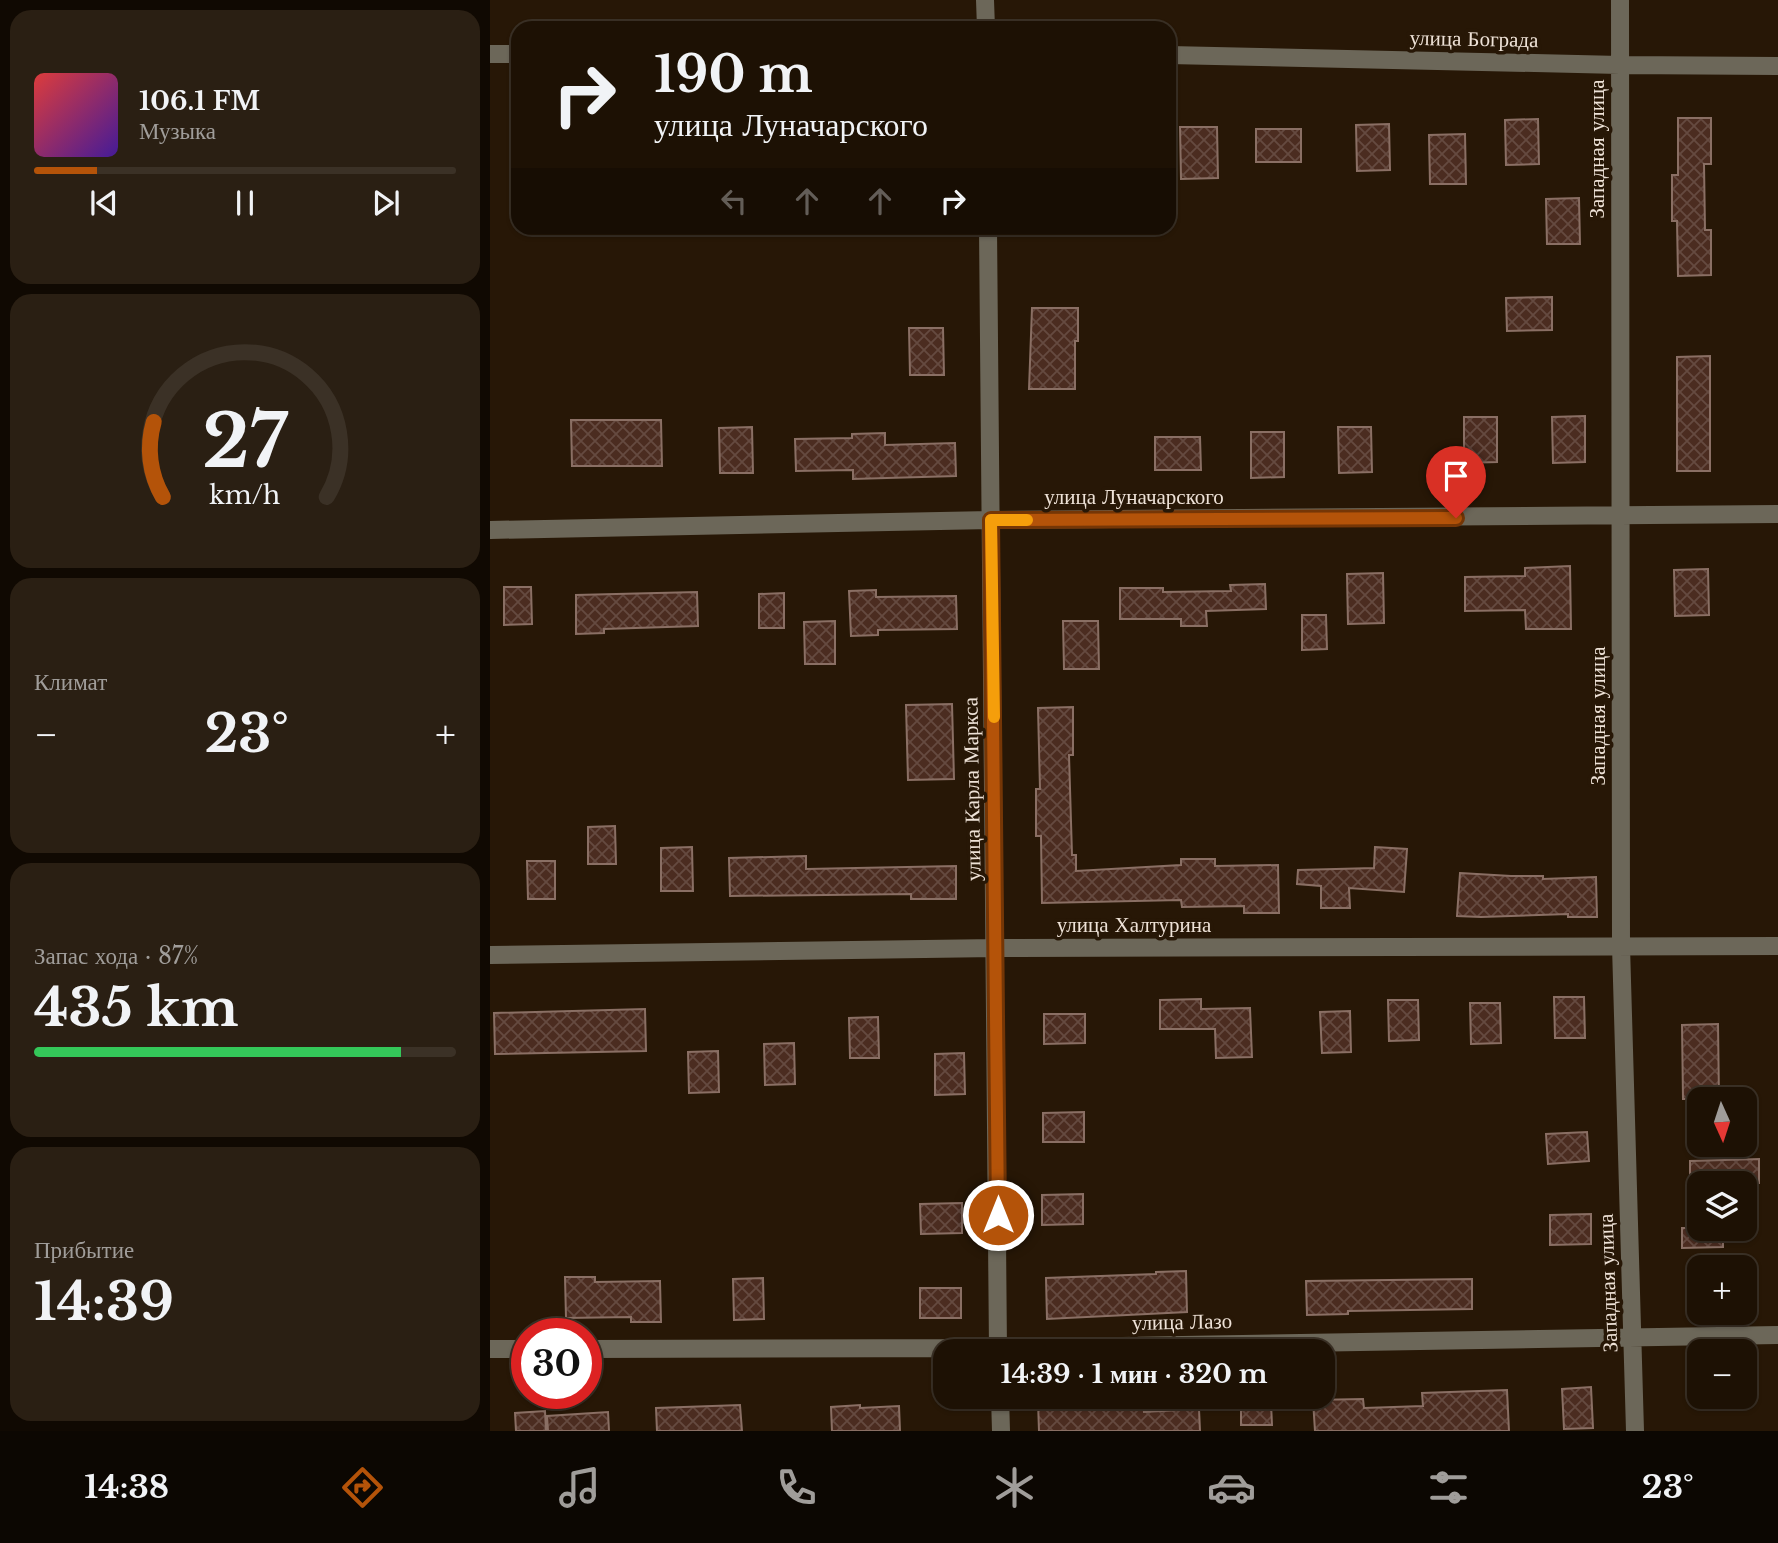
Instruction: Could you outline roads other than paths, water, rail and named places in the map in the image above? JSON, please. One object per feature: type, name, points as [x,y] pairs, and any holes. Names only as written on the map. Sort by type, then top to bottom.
[{"type":"street","points":[[985,0],[986,21]]},
{"type":"street","name":"Западная улица","points":[[1620,0],[1621,946],[1635,1431]]},
{"type":"street","points":[[490,54],[511,54]]},
{"type":"street","name":"улица Бограда","points":[[1176,55],[1778,66]]},
{"type":"street","name":"улица Карла Маркса","points":[[988,235],[998,1339]]},
{"type":"street","name":"улица Луначарского","points":[[490,530],[991,520],[1778,514]]},
{"type":"street","name":"улица Халтурина","points":[[490,955],[996,948],[1778,946]]},
{"type":"street","name":"улица Лазо","points":[[1335,1343],[1778,1335]]},
{"type":"street","points":[[490,1349],[511,1349]]},
{"type":"street","name":"улица Лазо","points":[[602,1349],[933,1350]]},
{"type":"street","points":[[1000,1409],[1001,1431]]}]
